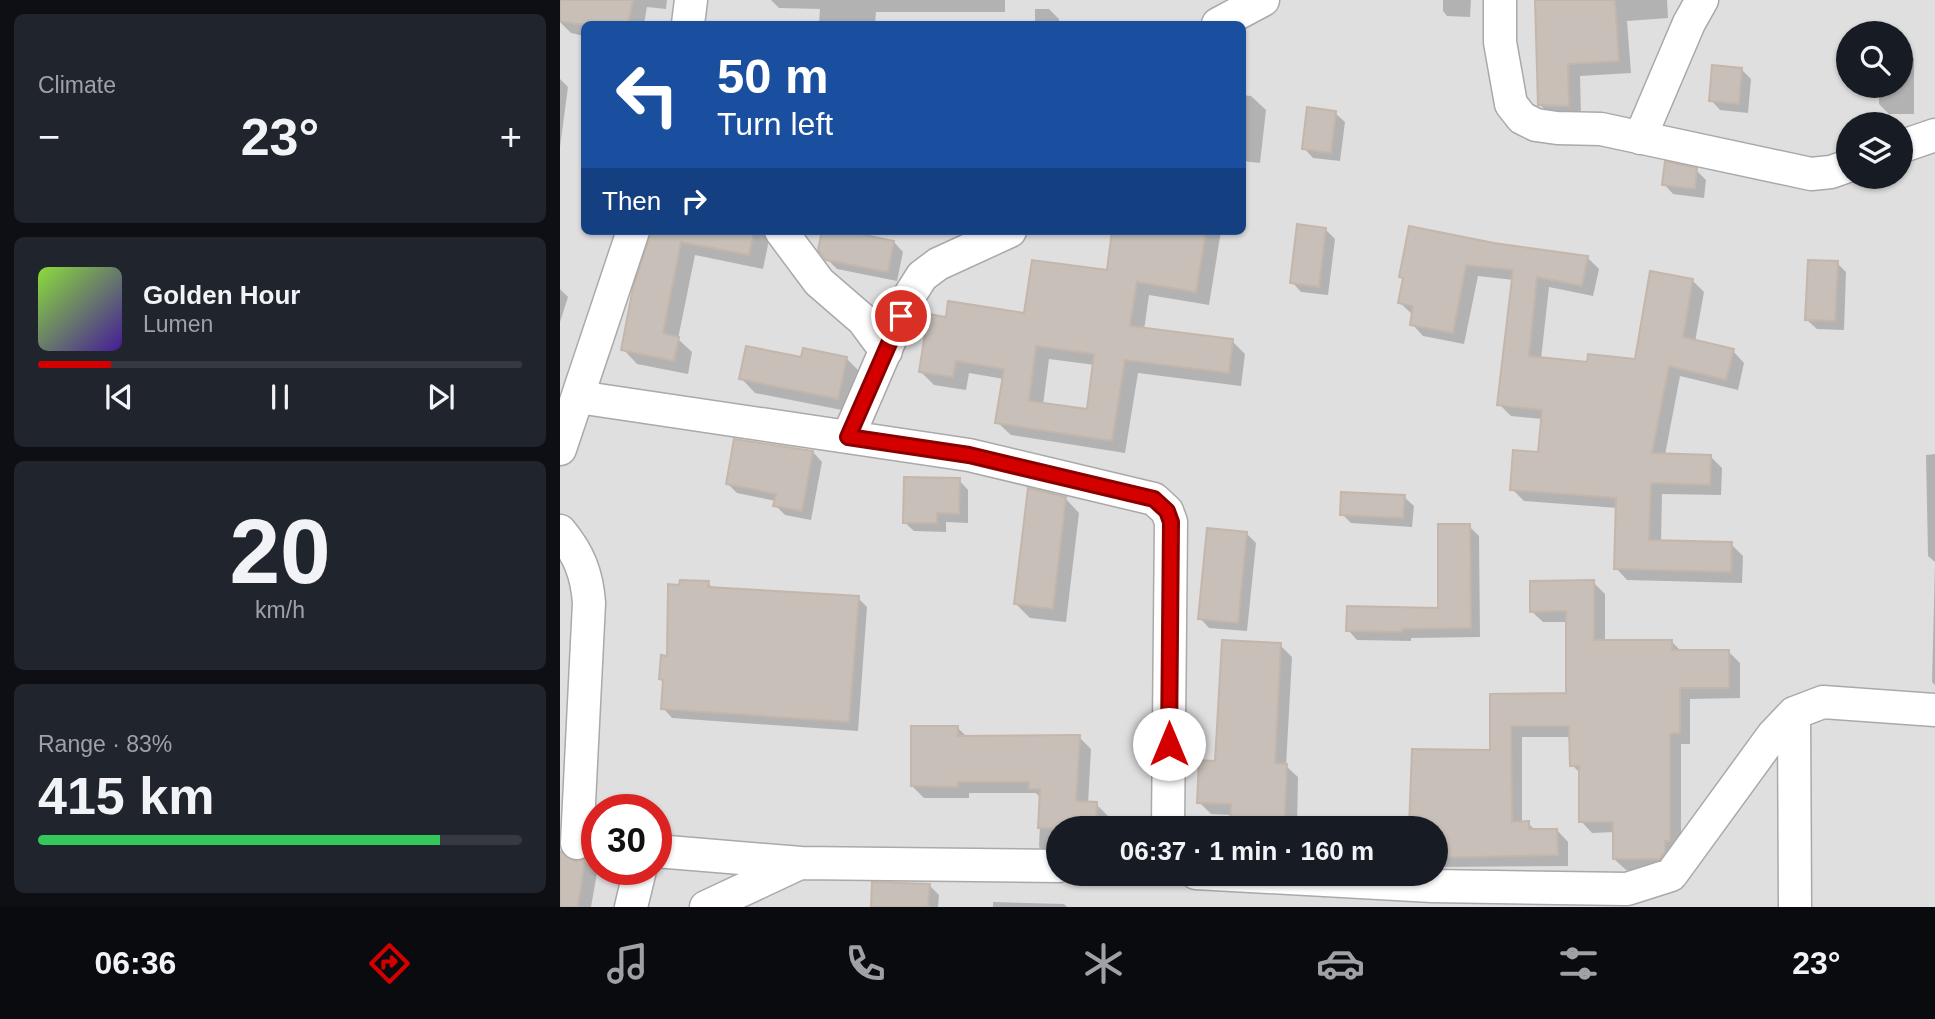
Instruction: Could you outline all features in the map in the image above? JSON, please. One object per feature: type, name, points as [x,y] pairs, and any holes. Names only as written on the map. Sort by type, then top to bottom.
[{"type":"street","points":[[688,21],[691,0]]},
{"type":"street","points":[[1224,21],[1263,0]]},
{"type":"street","points":[[1500,0],[1500,42],[1511,104],[1522,118],[1536,125],[1601,129],[1811,174],[1836,170]]},
{"type":"street","points":[[1640,138],[1689,23],[1702,0]]},
{"type":"street","points":[[1913,143],[1935,135]]},
{"type":"street","points":[[560,449],[632,235]]},
{"type":"street","points":[[784,235],[819,282],[863,320],[886,351]]},
{"type":"street","points":[[848,437],[908,298],[922,276],[938,264],[1001,235]]},
{"type":"street","points":[[578,397],[969,455],[1154,499],[1167,511],[1171,522],[1168,816]]},
{"type":"street","points":[[560,531],[574,548],[588,577],[589,590],[578,843]]},
{"type":"street","points":[[1296,886],[1365,895],[1627,889],[1671,875],[1773,735],[1794,713],[1823,702],[1935,710]]},
{"type":"street","points":[[1794,713],[1795,907]]},
{"type":"street","points":[[672,852],[801,863],[1046,866]]},
{"type":"street","points":[[706,907],[801,863]]},
{"type":"street","points":[[631,907],[636,885]]},
{"type":"shaded area","points":[[560,0],[1935,0],[1935,907],[560,907]]},
{"type":"building","points":[[560,0],[633,0],[629,21],[581,21],[581,24],[575,24],[560,21]]},
{"type":"building","points":[[1535,0],[1615,0],[1619,61],[1568,64],[1569,106],[1538,105]]},
{"type":"building","points":[[1712,65],[1742,68],[1739,104],[1709,101]]},
{"type":"building","points":[[1307,107],[1336,111],[1331,153],[1302,149]]},
{"type":"building","points":[[1665,161],[1697,168],[1695,189],[1662,185]]},
{"type":"building","points":[[1297,224],[1326,228],[1319,287],[1290,283]]},
{"type":"building","points":[[1409,226],[1494,243],[1588,256],[1582,286],[1537,277],[1529,356],[1587,362],[1588,354],[1635,359],[1650,271],[1693,279],[1683,337],[1734,349],[1726,380],[1669,366],[1652,453],[1711,455],[1710,485],[1651,483],[1649,540],[1732,542],[1731,572],[1614,569],[1616,498],[1510,490],[1513,450],[1538,452],[1542,410],[1497,405],[1513,270],[1466,265],[1453,333],[1410,325],[1413,306],[1398,303],[1403,278],[1399,277]]},
{"type":"building","points":[[650,235],[753,235],[749,255],[681,242],[663,333],[679,337],[674,361],[621,350],[633,288]]},
{"type":"building","points":[[821,235],[865,235],[894,241],[888,272],[826,260],[818,250]]},
{"type":"building","points":[[1111,235],[1205,235],[1196,292],[1137,282],[1130,326],[1233,339],[1229,373],[1125,360],[1112,441],[995,423],[1004,369],[956,361],[953,377],[919,372],[928,314],[946,317],[948,301],[1024,313],[1032,260],[1107,270]],"holes":[[[1036,346],[1094,354],[1087,409],[1029,401]]]},
{"type":"building","points":[[1808,260],[1838,261],[1835,321],[1805,320]]},
{"type":"building","points":[[746,346],[801,357],[803,348],[847,357],[838,399],[739,379]]},
{"type":"building","points":[[734,439],[813,451],[802,511],[773,506],[776,494],[726,484]]},
{"type":"building","points":[[904,477],[960,478],[959,514],[937,513],[937,523],[903,523]]},
{"type":"building","points":[[1028,488],[1066,497],[1053,609],[1014,604]]},
{"type":"building","points":[[1341,492],[1405,495],[1403,518],[1340,515]]},
{"type":"building","points":[[1438,524],[1470,524],[1471,628],[1402,629],[1402,632],[1346,631],[1347,606],[1438,608]]},
{"type":"building","points":[[1207,528],[1247,532],[1238,623],[1198,619]]},
{"type":"building","points":[[680,580],[709,581],[708,587],[859,596],[849,722],[661,709],[663,680],[659,679],[661,655],[667,656],[668,584],[679,585]]},
{"type":"building","points":[[1594,580],[1594,640],[1672,640],[1672,650],[1729,650],[1729,688],[1680,688],[1680,733],[1670,734],[1670,841],[1665,841],[1665,852],[1660,859],[1613,859],[1613,822],[1579,822],[1579,766],[1570,766],[1569,726],[1511,726],[1512,822],[1529,821],[1529,829],[1557,829],[1558,855],[1448,858],[1448,816],[1409,816],[1412,749],[1490,750],[1490,694],[1566,693],[1566,611],[1530,612],[1530,581]]},
{"type":"building","points":[[1222,640],[1281,643],[1275,763],[1287,764],[1285,816],[1230,816],[1231,804],[1197,803],[1199,760],[1215,761]]},
{"type":"building","points":[[911,726],[958,726],[958,736],[1080,735],[1076,801],[1097,802],[1096,816],[1046,816],[1046,828],[1038,828],[1040,789],[1029,789],[1029,782],[958,782],[958,787],[911,786]]},
{"type":"building","points":[[560,851],[575,861],[581,860],[581,885],[578,907],[560,907]]},
{"type":"building","points":[[872,882],[930,884],[928,907],[871,907]]},
{"type":"route","points":[[901,316],[848,437],[969,455],[1154,499],[1167,511],[1171,522],[1169,744]]}]
